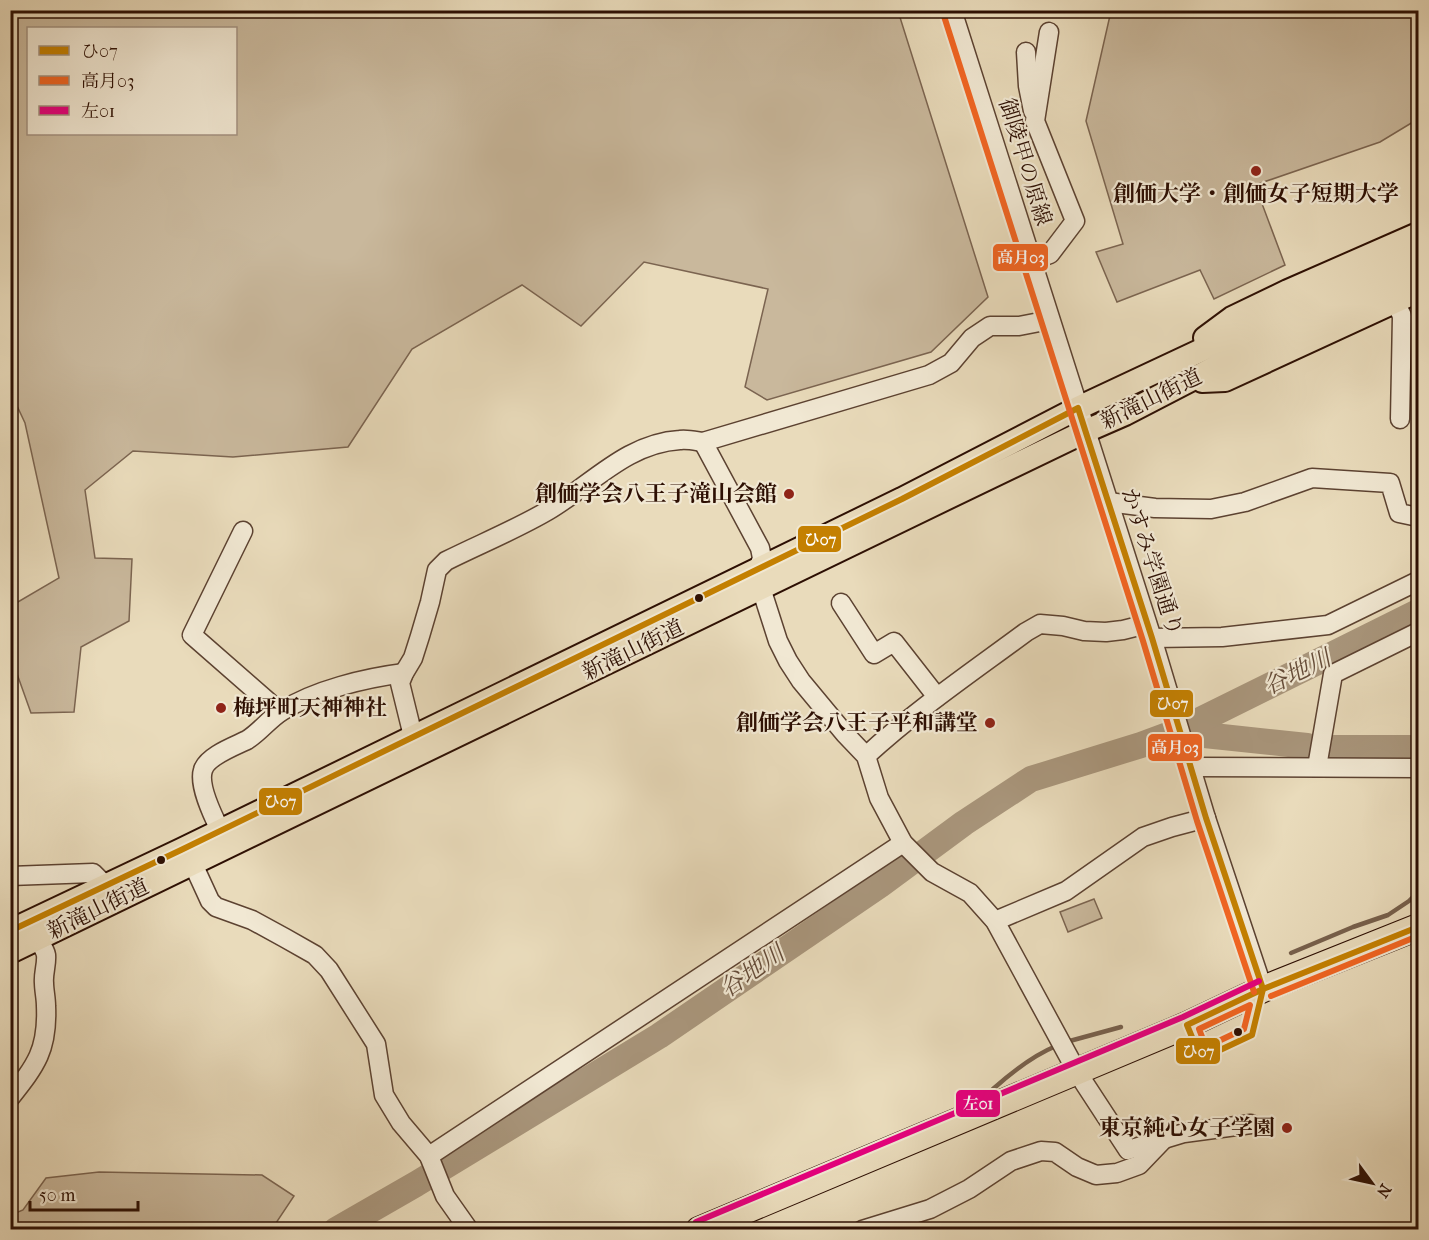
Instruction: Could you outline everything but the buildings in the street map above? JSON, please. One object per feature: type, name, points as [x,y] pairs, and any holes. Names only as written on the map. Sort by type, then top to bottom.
[{"type":"highway","points":[[699,1230],[1187,1025],[1263,989],[1419,927]]},
{"type":"main road","points":[[1168,366],[1232,318],[1419,234]]},
{"type":"main road","name":"新滝山街道","points":[[10,931],[220,830],[300,802],[760,578],[902,499],[1078,408],[1264,321],[1419,254]]},
{"type":"main road","name":"新滝山街道","points":[[10,952],[193,864],[413,736],[1125,414],[1262,344],[1419,274]]},
{"type":"main road","points":[[1189,381],[1225,380],[1419,291]]},
{"type":"street","name":"御陵甲の原線","points":[[952,10],[1086,431]]},
{"type":"street","points":[[1035,121],[1050,32]]},
{"type":"street","points":[[1026,52],[1028,86],[1035,121],[1076,221],[1050,254],[1031,261]]},
{"type":"street","points":[[1395,301],[1402,316],[1409,369],[1400,419]]},
{"type":"street","points":[[413,736],[400,683],[413,658],[437,570],[446,561],[547,511],[622,459],[639,451],[681,440],[703,442],[929,375],[951,363],[972,338],[990,326],[1019,326],[1050,320]]},
{"type":"street","name":"かすみ学園通り","points":[[1086,431],[1190,763]]},
{"type":"street","points":[[703,442],[760,548],[762,558],[760,578],[777,640],[788,662],[801,681],[866,756],[879,798],[904,845],[932,872],[970,893],[995,921],[1077,1072],[1128,1150],[1184,1133],[1251,1124]]},
{"type":"street","points":[[1108,502],[1155,508],[1212,508],[1245,502],[1312,478],[1390,483],[1399,513],[1419,517]]},
{"type":"street","points":[[243,531],[192,635],[280,712]]},
{"type":"street","points":[[866,756],[890,734],[938,697],[1040,624],[1084,631],[1149,631],[1222,637],[1328,625],[1419,581]]},
{"type":"street","points":[[841,602],[874,654],[894,642],[938,697]]},
{"type":"street","points":[[1317,767],[1333,674],[1419,632]]},
{"type":"street","points":[[220,830],[201,780],[203,768],[212,758],[250,738],[280,712],[305,698],[388,675],[404,673]]},
{"type":"street","points":[[1263,989],[1190,763],[1419,768]]},
{"type":"street","points":[[995,921],[1066,891],[1143,837],[1206,818]]},
{"type":"street","points":[[430,1159],[904,845]]},
{"type":"street","points":[[193,864],[210,901],[216,907],[252,920],[285,938],[315,955],[329,970],[376,1044],[384,1095],[401,1123],[430,1159],[445,1196],[469,1230]]},
{"type":"street","points":[[10,876],[93,873],[105,885]]},
{"type":"street","points":[[10,1098],[39,1058],[46,1030],[44,981],[46,953],[37,938]]},
{"type":"street","points":[[862,1230],[930,1209],[969,1189],[1011,1161],[1041,1151],[1055,1152],[1077,1167],[1096,1175],[1117,1173],[1139,1165],[1164,1139]]},
{"type":"shaded area","points":[[11,10],[898,11],[988,297],[931,352],[767,400],[745,387],[768,289],[644,262],[581,326],[522,285],[412,349],[348,447],[233,457],[133,451],[85,490],[95,558],[132,559],[129,621],[81,647],[74,712],[31,713],[11,657],[11,606],[59,578],[25,423],[11,393]]},
{"type":"shaded area","name":"創価大学・創価女子短期大学","points":[[1111,11],[1418,11],[1418,119],[1380,142],[1255,185],[1285,265],[1214,299],[1200,270],[1117,302],[1096,252],[1123,244],[1086,121]]},
{"type":"shaded area","points":[[1094,899],[1102,918],[1068,932],[1060,912]]},
{"type":"shaded area","points":[[99,1172],[262,1175],[294,1196],[272,1229],[11,1229],[11,1215],[23,1210],[46,1178]]},
{"type":"waterway","name":"谷地川","points":[[336,1230],[659,1036],[880,885],[964,823],[1031,779],[1176,732],[1418,612]]},
{"type":"waterway","name":"谷地川","points":[[1176,732],[1307,746]]},
{"type":"waterway","name":"谷地川","points":[[1333,748],[1418,748]]},
{"type":"waterway","points":[[1291,953],[1388,915],[1418,892]]},
{"type":"waterway","points":[[1066,1042],[1121,1027]]},
{"type":"waterway","points":[[993,1089],[1023,1065],[1056,1046]]},
{"type":"transit line","name":"高月03","points":[[943,13],[1143,641],[1197,821],[1254,992]]},
{"type":"transit line","name":"ひ07","points":[[10,931],[902,499],[1078,408],[1152,638],[1206,818],[1263,989]]},
{"type":"transit line","name":"ひ07","points":[[1263,989],[1418,927]]},
{"type":"transit line","name":"高月03","points":[[1271,996],[1418,936]]},
{"type":"transit line","name":"左01","points":[[696,1222],[1183,1017],[1259,981]]},
{"type":"transit line","name":"ひ07","points":[[1263,989],[1252,1035],[1201,1059],[1187,1025],[1263,989]]},
{"type":"transit line","name":"高月03","points":[[1250,1005],[1244,1029],[1206,1047],[1199,1029],[1250,1005]]},
{"type":"place","name":"創価大学・創価女子短期大学","points":[[1256,171]]},
{"type":"place","name":"創価学会八王子滝山会館","points":[[789,494]]},
{"type":"place","name":"梅坪町天神神社","points":[[221,708]]},
{"type":"place","name":"創価学会八王子平和講堂","points":[[990,723]]},
{"type":"place","name":"東京純心女子学園","points":[[1287,1128]]}]
